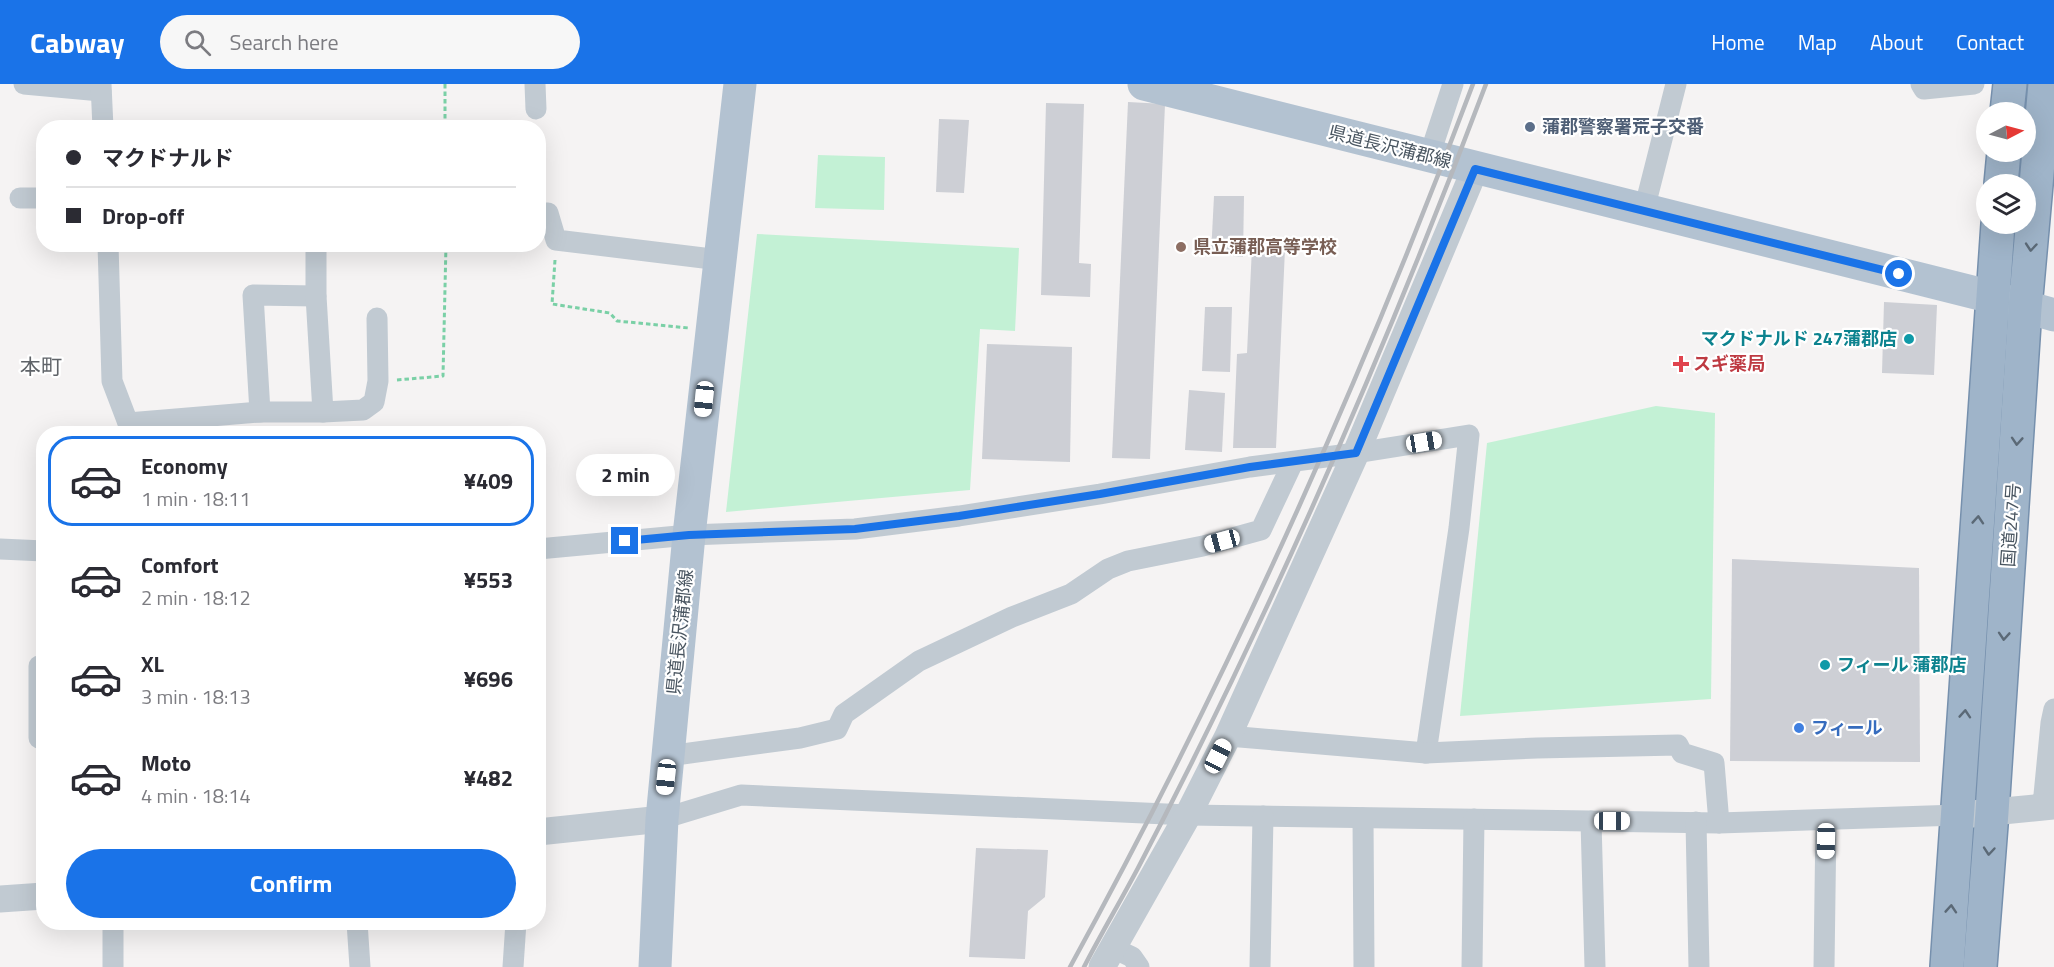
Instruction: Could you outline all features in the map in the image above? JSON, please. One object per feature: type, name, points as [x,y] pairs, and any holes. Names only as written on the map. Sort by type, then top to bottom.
[{"type":"highway","points":[[2008,102],[2010,84]]},
{"type":"highway","name":"国道247号","points":[[1980,967],[1992,812],[2040,311],[2048,86]]},
{"type":"highway","name":"国道247号","points":[[1947,967],[1997,234]]},
{"type":"main road","name":"県道長沢蒲郡線","points":[[655,967],[662,819],[689,535],[740,84]]},
{"type":"main road","name":"県道長沢蒲郡線","points":[[1162,86],[1475,169],[1992,297],[2040,311]]},
{"type":"street","points":[[24,84],[101,88],[103,120]]},
{"type":"street","points":[[536,84],[536,109]]},
{"type":"street","points":[[1429,157],[1454,84]]},
{"type":"street","points":[[1644,210],[1676,84]]},
{"type":"street","points":[[1921,84],[1924,89],[1974,84]]},
{"type":"street","points":[[1139,967],[1132,957],[1108,957],[1188,815],[1228,736],[1356,453],[1475,169]]},
{"type":"street","points":[[20,198],[36,198]]},
{"type":"street","points":[[546,213],[548,213],[556,240],[720,260]]},
{"type":"street","points":[[108,252],[112,381],[127,426]]},
{"type":"street","points":[[316,252],[316,296],[323,412]]},
{"type":"street","points":[[260,412],[253,295],[316,296]]},
{"type":"street","points":[[144,426],[260,412],[363,410],[374,402],[378,381],[377,318]]},
{"type":"street","points":[[546,548],[689,535],[855,529],[1018,507],[1250,467],[1469,435],[1459,528],[1426,753]]},
{"type":"street","points":[[668,756],[800,738],[837,729],[844,714],[919,662],[1012,617],[1071,594],[1108,570],[1128,561],[1203,546],[1261,530],[1293,462]]},
{"type":"street","points":[[0,549],[36,551]]},
{"type":"street","points":[[546,831],[662,819],[741,795],[1188,815],[1363,818],[1719,823],[1958,815],[2048,805],[2051,723],[2054,709]]},
{"type":"street","points":[[1228,736],[1426,753],[1678,745],[1682,753],[1714,763],[1719,823]]},
{"type":"street","points":[[1260,967],[1263,816]]},
{"type":"street","points":[[1363,818],[1364,967]]},
{"type":"street","points":[[1472,967],[1473,819]]},
{"type":"street","points":[[1824,967],[1826,820]]},
{"type":"street","points":[[1592,821],[1595,967]]},
{"type":"street","points":[[1696,822],[1699,967]]},
{"type":"street","points":[[0,899],[36,897]]},
{"type":"street","points":[[113,930],[113,967]]},
{"type":"street","points":[[358,930],[360,967]]},
{"type":"street","points":[[513,967],[515,930]]},
{"type":"path","points":[[445,84],[446,120]]},
{"type":"path","points":[[556,240],[552,304],[610,313],[617,321],[711,331]]},
{"type":"path","points":[[378,381],[443,376],[446,252]]},
{"type":"green space","points":[[818,155],[885,157],[884,210],[815,208]]},
{"type":"green space","points":[[757,234],[1019,248],[1015,331],[980,329],[970,490],[726,512]]},
{"type":"green space","points":[[1656,406],[1715,413],[1711,699],[1460,716],[1487,443]]},
{"type":"building","points":[[1128,102],[1165,104],[1150,459],[1112,458]]},
{"type":"building","points":[[1046,103],[1084,104],[1079,263],[1091,264],[1090,297],[1041,295]]},
{"type":"building","points":[[939,119],[969,120],[964,193],[936,192]]},
{"type":"building","points":[[1214,196],[1244,196],[1243,257],[1211,254]]},
{"type":"building","points":[[1252,247],[1285,249],[1276,448],[1233,448],[1237,354],[1247,353]]},
{"type":"building","name":"マクドナルド 247蒲郡店","points":[[1884,302],[1937,305],[1934,375],[1882,373]]},
{"type":"building","points":[[1205,307],[1232,307],[1230,372],[1202,371]]},
{"type":"building","points":[[987,344],[1072,347],[1070,462],[982,459]]},
{"type":"building","points":[[1189,390],[1225,393],[1222,452],[1185,450]]},
{"type":"building","name":"フィール 蒲郡店","points":[[1732,559],[1919,568],[1920,762],[1730,761]]},
{"type":"building","points":[[976,848],[1048,850],[1045,897],[1028,911],[1025,959],[969,957]]},
{"type":"railway","points":[[1070,967],[1183,752],[1287,533],[1384,310],[1473,84]]},
{"type":"railway","points":[[1084,967],[1187,773],[1324,482],[1408,284],[1486,84]]},
{"type":"place","name":"蒲郡警察署荒子交番","points":[[1530,127]]},
{"type":"place","name":"県立蒲郡高等学校","points":[[1181,247]]},
{"type":"place","name":"マクドナルド 247蒲郡店","points":[[1909,339]]},
{"type":"place","name":"スギ薬局","points":[[1681,364]]},
{"type":"place","name":"フィール 蒲郡店","points":[[1825,665]]},
{"type":"place","name":"フィール","points":[[1799,728]]},
{"type":"district","name":"本町","points":[[41,367]]},
{"type":"route","points":[[625,541],[689,535],[855,529],[959,516],[1250,467],[1356,453],[1475,169],[1899,274]]}]
